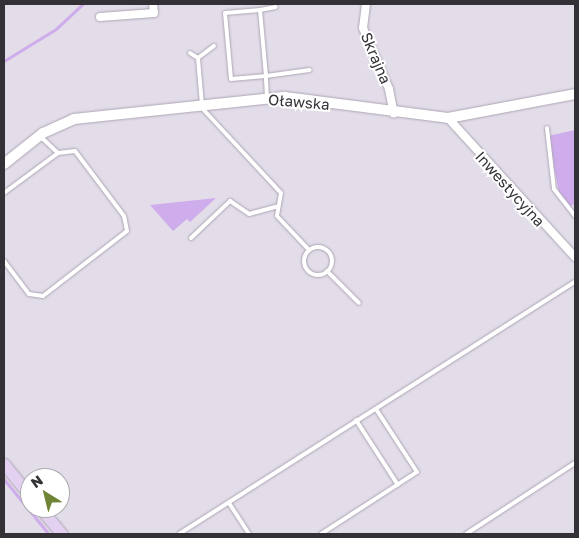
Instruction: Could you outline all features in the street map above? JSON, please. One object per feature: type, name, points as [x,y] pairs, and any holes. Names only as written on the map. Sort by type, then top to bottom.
[{"type":"main road","points":[[4,464],[20,484]]},
{"type":"main road","points":[[48,518],[62,534]]},
{"type":"street","points":[[100,17],[154,13],[153,4]]},
{"type":"street","name":"Skrajna","points":[[366,4],[363,28],[389,89],[394,114]]},
{"type":"street","name":"Oławska","points":[[4,164],[40,136],[74,119],[267,98],[394,114],[448,118],[575,94]]},
{"type":"street","name":"Inwestycyjna","points":[[448,118],[575,257]]},
{"type":"lane","points":[[276,7],[225,13],[231,79],[310,70]]},
{"type":"lane","points":[[260,10],[267,98]]},
{"type":"lane","points":[[198,58],[214,46]]},
{"type":"lane","points":[[190,53],[198,58]]},
{"type":"lane","points":[[198,58],[200,105],[281,193],[276,207],[277,216],[309,250]]},
{"type":"lane","points":[[547,128],[554,189],[575,216]]},
{"type":"lane","points":[[40,136],[58,153]]},
{"type":"lane","points":[[4,193],[58,153],[75,151],[124,216],[127,231],[43,296],[29,294],[4,261]]},
{"type":"lane","points":[[191,238],[230,202],[249,214],[276,207]]},
{"type":"lane","points":[[318,246],[330,254],[327,271],[314,274],[307,269],[304,261],[309,250],[318,246]]},
{"type":"lane","points":[[327,271],[358,303]]},
{"type":"lane","points":[[179,534],[575,282]]},
{"type":"lane","points":[[321,534],[417,472],[376,409]]},
{"type":"lane","points":[[356,420],[398,484]]},
{"type":"lane","points":[[466,534],[575,464]]},
{"type":"lane","points":[[229,503],[249,534]]},
{"type":"shaded area","points":[[575,130],[575,203],[570,207],[559,192],[548,136]]},
{"type":"shaded area","points":[[216,198],[190,222],[187,219],[173,231],[150,205]]},
{"type":"waterway","points":[[4,61],[56,29],[83,4]]},
{"type":"waterway","points":[[4,479],[49,534]]}]
